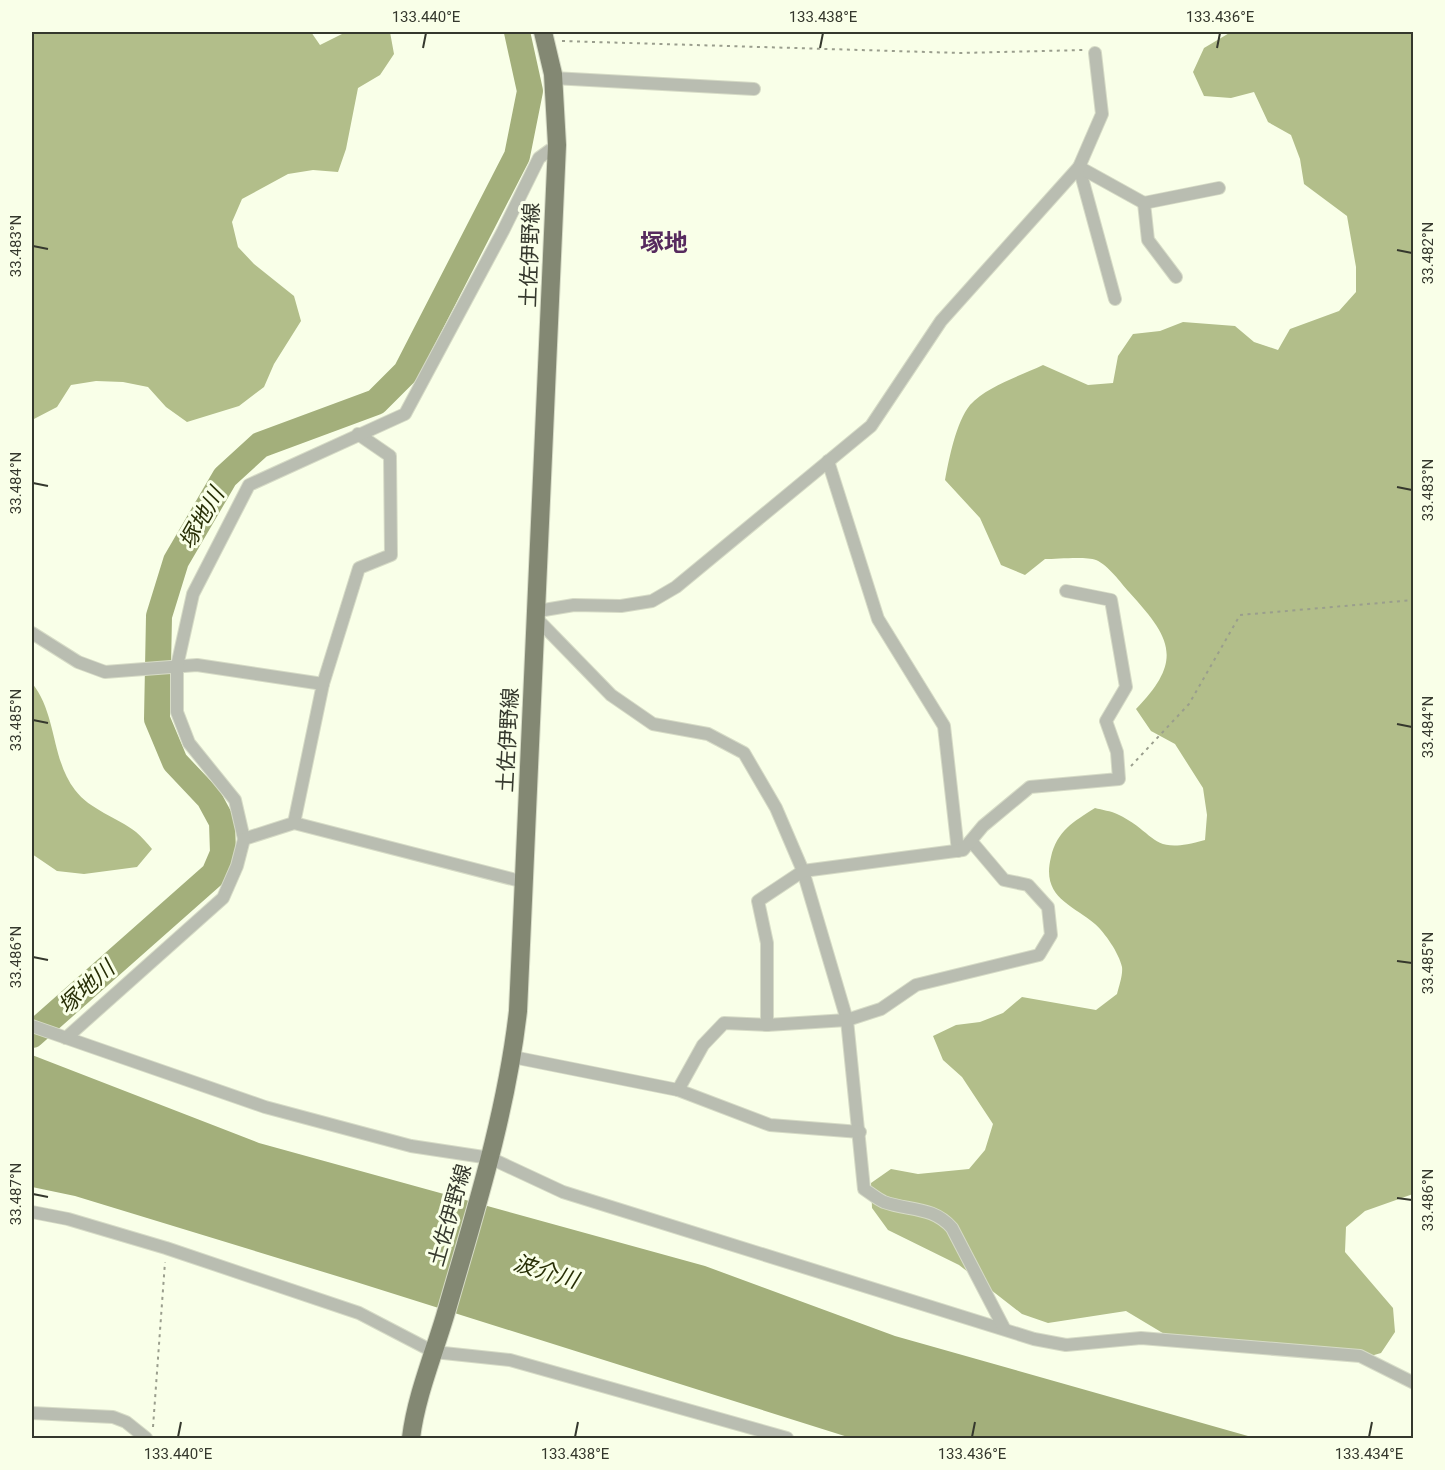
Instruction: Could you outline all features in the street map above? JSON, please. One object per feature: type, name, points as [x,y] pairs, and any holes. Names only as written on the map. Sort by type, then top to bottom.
[{"type":"main road","name":"土佐伊野線","points":[[411,1438],[420,1398],[489,1164],[513,1057],[518,1011],[538,615],[557,145],[553,78],[544,36]]},
{"type":"street","points":[[1004,1328],[952,1228],[944,1219],[927,1210],[883,1202],[864,1189],[847,1020],[803,871],[776,808],[744,753],[708,734],[652,724],[611,695],[538,615],[574,605],[621,606],[652,601],[676,587],[871,426],[942,321],[1079,168],[1102,114],[1095,53]]},
{"type":"street","points":[[553,78],[754,89]]},
{"type":"street","points":[[62,1036],[223,898],[237,866],[244,839],[235,800],[202,762],[181,729],[177,712],[177,666],[193,594],[249,485],[405,414],[503,231],[538,158],[557,145]]},
{"type":"street","points":[[1079,168],[1144,203],[1219,188]]},
{"type":"street","points":[[1079,168],[1115,299]]},
{"type":"street","points":[[1144,203],[1148,240],[1176,277]]},
{"type":"street","points":[[294,823],[323,684],[358,568],[391,555],[390,456],[358,434]]},
{"type":"street","points":[[828,462],[878,619],[944,726],[958,851]]},
{"type":"street","points":[[767,1025],[767,943],[758,901],[803,871],[963,850],[982,826],[1030,787],[1119,779],[1117,752],[1107,721],[1126,687],[1111,600],[1066,591]]},
{"type":"street","points":[[32,633],[78,663],[105,672],[197,665],[323,684]]},
{"type":"street","points":[[244,839],[294,823],[524,882]]},
{"type":"street","points":[[678,1090],[703,1045],[724,1023],[767,1025],[847,1020],[881,1009],[916,985],[1039,955],[1051,935],[1048,907],[1028,885],[1004,880],[971,841]]},
{"type":"street","points":[[32,1026],[265,1107],[328,1125],[489,1164],[563,1192],[1034,1339],[1066,1345],[1141,1338],[1360,1356],[1413,1383]]},
{"type":"street","points":[[513,1057],[678,1090],[770,1125],[860,1132]]},
{"type":"street","points":[[32,1212],[68,1219],[166,1248],[359,1313],[435,1349],[510,1360],[787,1438]]},
{"type":"street","points":[[32,1413],[113,1417],[126,1422],[146,1438]]},
{"type":"path","points":[[544,36],[960,52],[1082,50],[1095,53]]},
{"type":"path","points":[[1119,779],[1189,704],[1240,615],[1413,600]]},
{"type":"path","points":[[153,1427],[166,1248]]},
{"type":"shaded area","points":[[32,32],[311,32],[320,45],[346,32],[390,32],[394,54],[380,75],[358,88],[346,149],[338,172],[313,170],[288,174],[242,199],[232,222],[238,247],[254,264],[294,296],[301,321],[274,364],[264,387],[239,406],[187,422],[166,407],[148,387],[123,382],[96,381],[71,385],[57,407],[32,420]]},
{"type":"shaded area","points":[[1231,32],[1413,32],[1413,1194],[1365,1211],[1346,1227],[1345,1252],[1393,1308],[1395,1332],[1381,1353],[1357,1360],[1171,1338],[1126,1311],[1048,1323],[1022,1314],[959,1265],[888,1230],[872,1208],[871,1183],[891,1169],[918,1174],[969,1169],[985,1150],[993,1124],[962,1077],[943,1060],[933,1036],[956,1025],[980,1022],[1003,1013],[1022,997],[1096,1010],[1117,994],[1122,967],[1115,950],[1095,924],[1060,898],[1050,882],[1051,857],[1057,840],[1067,828],[1095,808],[1117,814],[1164,844],[1174,846],[1205,840],[1207,815],[1203,788],[1175,744],[1151,731],[1136,709],[1161,677],[1166,663],[1166,649],[1155,623],[1114,575],[1096,560],[1045,559],[1025,575],[1001,565],[980,518],[945,480],[954,441],[965,412],[977,398],[1004,382],[1043,365],[1088,385],[1113,383],[1118,356],[1133,334],[1160,331],[1183,322],[1235,326],[1254,342],[1278,350],[1290,329],[1339,311],[1356,292],[1356,267],[1347,216],[1304,184],[1300,159],[1291,135],[1268,122],[1254,92],[1231,98],[1204,96],[1193,72],[1204,48]]},
{"type":"shaded area","points":[[32,683],[46,708],[57,751],[67,778],[75,790],[88,803],[136,832],[152,849],[137,867],[84,874],[57,871],[32,854]]},
{"type":"water","name":"波介川","points":[[32,1055],[259,1143],[705,1266],[895,1336],[1255,1438],[851,1438],[353,1281],[75,1196],[32,1187]]},
{"type":"waterway","name":"塚地川","points":[[32,1035],[214,874],[223,853],[222,822],[209,798],[175,762],[157,719],[159,616],[176,561],[225,477],[260,445],[376,402],[406,372],[517,156],[530,91],[517,32]]},
{"type":"district","name":"塚地","points":[[664,243]]}]
